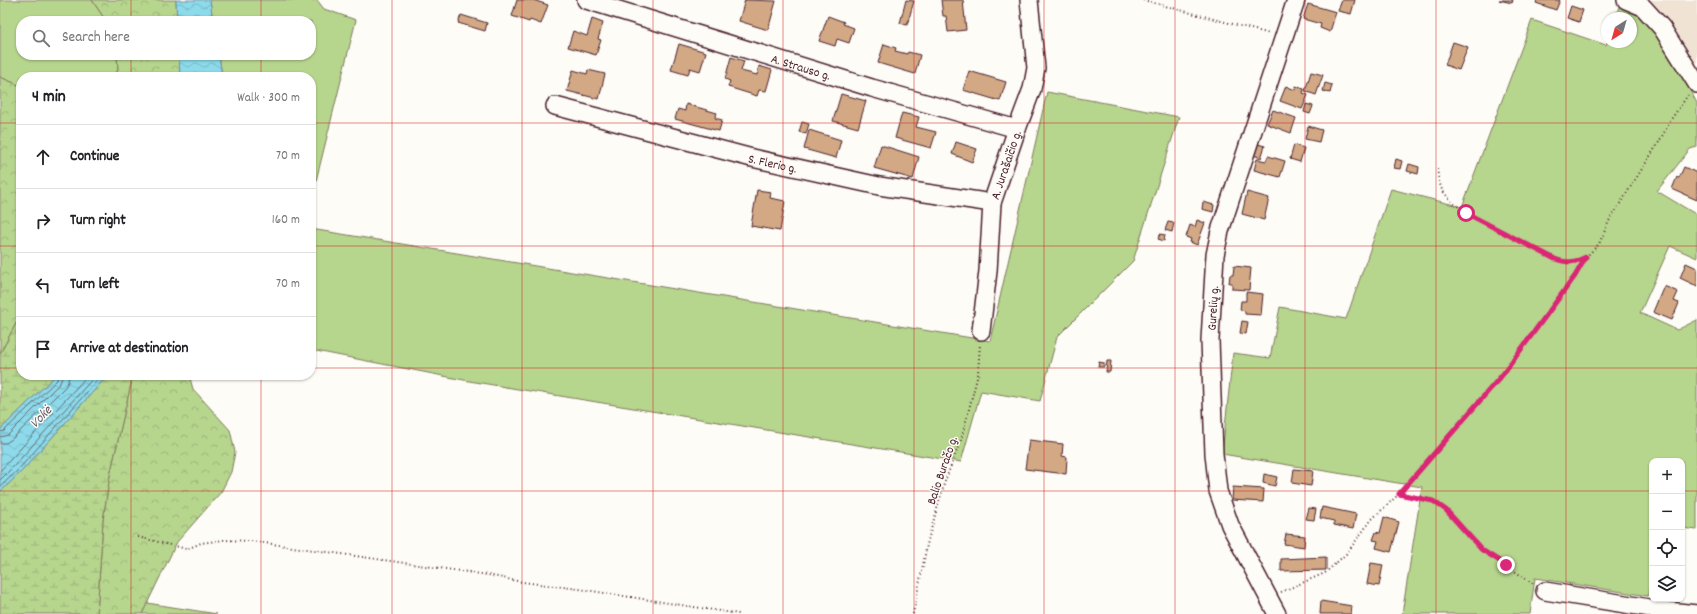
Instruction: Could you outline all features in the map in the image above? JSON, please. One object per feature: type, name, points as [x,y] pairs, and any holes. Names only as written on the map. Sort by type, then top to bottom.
[{"type":"street","name":"A. Strauso g.","points":[[586,0],[872,88],[1017,128]]},
{"type":"street","name":"A. Jurašaičio g.","points":[[981,331],[988,271],[992,203],[1017,128],[1032,89],[1036,68],[1029,0]]},
{"type":"street","name":"Gurelių g.","points":[[1277,614],[1230,525],[1218,491],[1214,454],[1210,340],[1216,255],[1220,231],[1296,0]]},
{"type":"street","points":[[1626,0],[1643,7],[1662,28],[1697,83]]},
{"type":"street","name":"S. Flerio g.","points":[[556,106],[760,159],[879,186],[992,203]]},
{"type":"street","points":[[1545,591],[1668,611],[1697,614]]},
{"type":"path","points":[[1143,0],[1283,38]]},
{"type":"path","points":[[1437,169],[1442,190],[1452,202],[1466,213],[1555,259],[1568,263],[1578,262],[1586,257],[1599,244],[1609,221],[1659,142],[1672,118],[1697,83]]},
{"type":"path","points":[[1269,598],[1325,573],[1346,554],[1372,519],[1399,494],[1503,374],[1575,276],[1586,257]]},
{"type":"path","name":"Balio Buračo g.","points":[[913,614],[928,540],[945,481],[961,440],[978,374],[981,331]]},
{"type":"path","points":[[1399,494],[1433,501],[1446,510],[1482,550],[1545,591]]},
{"type":"path","points":[[138,538],[187,549],[201,543],[224,540],[251,542],[488,575],[522,582],[579,589],[740,614]]},
{"type":"shaded area","points":[[1647,0],[1697,0],[1697,75]]},
{"type":"green space","points":[[0,0],[92,0],[103,16],[16,16],[16,60],[117,60],[117,72],[16,72],[16,84],[0,77]]},
{"type":"green space","points":[[92,0],[176,0],[177,16],[103,16]]},
{"type":"green space","points":[[210,0],[317,0],[324,9],[356,20],[316,181],[316,72],[221,72],[220,60],[316,60],[316,16],[212,16]]},
{"type":"green space","points":[[1621,1],[1636,9],[1661,38],[1697,103],[1697,147],[1690,149],[1657,191],[1697,215],[1697,258],[1670,246],[1640,313],[1677,330],[1697,320],[1697,530],[1685,528],[1685,458],[1649,458],[1648,596],[1535,578],[1530,614],[1402,614],[1422,487],[1222,454],[1233,353],[1270,358],[1280,307],[1346,319],[1391,189],[1462,207],[1532,20],[1601,43],[1601,48],[1637,48],[1637,12],[1617,12]]},
{"type":"green space","points":[[117,60],[179,60],[180,72],[117,72]]},
{"type":"green space","points":[[0,77],[16,84],[16,324],[0,354]]},
{"type":"green space","points":[[1047,92],[1179,117],[1133,261],[1057,337],[1040,401],[981,391],[961,462],[469,381],[316,351],[316,230],[990,341]]},
{"type":"green space","points":[[16,324],[16,380],[51,380],[0,430],[0,354]]},
{"type":"green space","points":[[104,380],[132,380],[110,475],[103,520],[97,614],[0,614],[0,492],[21,472]]},
{"type":"green space","points":[[132,380],[190,380],[193,389],[230,430],[235,452],[231,472],[221,492],[177,542],[142,614],[97,614],[103,520],[110,475]]},
{"type":"green space","points":[[147,603],[217,614],[142,614]]},
{"type":"water","points":[[176,0],[210,0],[212,16],[177,16]]},
{"type":"water","points":[[179,60],[220,60],[221,72],[180,72]]},
{"type":"water","name":"Vokė","points":[[51,380],[104,380],[21,472],[0,492],[0,430]]},
{"type":"building","points":[[517,0],[533,0],[548,5],[541,24],[530,20],[529,22],[512,16]]},
{"type":"building","points":[[745,0],[776,1],[768,30],[739,21]]},
{"type":"building","points":[[906,0],[914,1],[907,25],[900,23]]},
{"type":"building","points":[[941,0],[963,0],[966,30],[948,32],[946,16],[943,16]]},
{"type":"building","points":[[1342,0],[1355,0],[1351,14],[1338,11]]},
{"type":"building","points":[[1499,0],[1513,0],[1512,3]]},
{"type":"building","points":[[1537,0],[1560,0],[1556,10],[1536,3]]},
{"type":"building","points":[[1308,4],[1336,12],[1330,32],[1320,28],[1321,24],[1303,19]]},
{"type":"building","points":[[1571,6],[1583,10],[1579,22],[1567,18]]},
{"type":"building","points":[[461,15],[487,23],[485,31],[458,23]]},
{"type":"building","points":[[828,16],[844,22],[843,24],[854,28],[849,43],[837,39],[835,46],[819,41]]},
{"type":"building","points":[[592,19],[603,23],[598,39],[601,40],[596,55],[568,47],[573,31],[587,36]]},
{"type":"building","points":[[1453,42],[1468,47],[1459,70],[1445,65]]},
{"type":"building","points":[[679,44],[706,52],[700,71],[690,68],[688,75],[671,70]]},
{"type":"building","points":[[884,44],[896,48],[895,51],[920,55],[915,74],[878,63]]},
{"type":"building","points":[[731,57],[744,61],[741,71],[757,75],[759,66],[772,70],[766,91],[759,90],[757,96],[728,87],[730,81],[725,79]]},
{"type":"building","points":[[573,70],[587,74],[588,70],[605,74],[599,99],[567,91]]},
{"type":"building","points":[[969,71],[1006,82],[1000,101],[963,90]]},
{"type":"building","points":[[1311,72],[1323,75],[1316,95],[1305,91]]},
{"type":"building","points":[[1325,83],[1332,85],[1330,93],[1323,91]]},
{"type":"building","points":[[1286,86],[1295,90],[1296,86],[1304,89],[1303,93],[1308,95],[1302,109],[1280,101]]},
{"type":"building","points":[[841,94],[866,101],[858,128],[833,121]]},
{"type":"building","points":[[686,104],[717,113],[715,118],[722,120],[719,131],[675,119],[678,109],[685,111]]},
{"type":"building","points":[[1306,104],[1313,106],[1310,114],[1304,112]]},
{"type":"building","points":[[1273,110],[1296,118],[1291,133],[1267,124]]},
{"type":"building","points":[[902,113],[919,117],[916,127],[936,132],[931,148],[895,138]]},
{"type":"building","points":[[802,122],[809,124],[806,134],[799,132]]},
{"type":"building","points":[[1308,126],[1322,130],[1319,142],[1305,139]]},
{"type":"building","points":[[809,130],[841,140],[836,158],[804,149]]},
{"type":"building","points":[[956,142],[977,149],[972,162],[952,154]]},
{"type":"building","points":[[1254,143],[1265,146],[1261,158],[1251,154]]},
{"type":"building","points":[[881,145],[919,157],[913,179],[874,168]]},
{"type":"building","points":[[1294,145],[1304,148],[1300,162],[1290,159]]},
{"type":"building","points":[[1268,156],[1285,161],[1280,177],[1254,170],[1257,159],[1266,161]]},
{"type":"building","points":[[1396,159],[1402,161],[1400,169],[1394,168]]},
{"type":"building","points":[[1409,164],[1419,167],[1418,174],[1407,171]]},
{"type":"building","points":[[1684,167],[1697,173],[1697,200],[1672,189],[1677,177],[1679,178]]},
{"type":"building","points":[[757,190],[771,192],[770,198],[785,201],[780,231],[751,226]]},
{"type":"building","points":[[1247,192],[1269,198],[1264,220],[1242,214]]},
{"type":"building","points":[[1203,202],[1214,205],[1213,212],[1202,209]]},
{"type":"building","points":[[1197,220],[1205,223],[1197,245],[1190,242],[1191,239],[1186,237],[1190,225],[1195,227]]},
{"type":"building","points":[[1168,222],[1174,223],[1172,232],[1165,230]]},
{"type":"building","points":[[1160,234],[1165,235],[1164,241],[1158,239]]},
{"type":"building","points":[[1686,263],[1697,268],[1697,286],[1680,278]]},
{"type":"building","points":[[1234,266],[1251,268],[1249,290],[1232,289],[1232,283],[1229,283],[1230,275],[1233,275]]},
{"type":"building","points":[[1664,286],[1678,292],[1674,301],[1679,303],[1672,320],[1653,312]]},
{"type":"building","points":[[1246,292],[1263,294],[1261,315],[1245,314],[1245,311],[1240,310],[1241,301],[1246,301]]},
{"type":"building","points":[[1242,321],[1248,322],[1246,334],[1240,333]]},
{"type":"building","points":[[1107,361],[1111,361],[1110,372],[1106,372]]},
{"type":"building","points":[[1099,362],[1104,363],[1104,367],[1098,367]]},
{"type":"building","points":[[1029,440],[1063,444],[1062,456],[1067,457],[1066,474],[1025,469]]},
{"type":"building","points":[[1294,469],[1313,471],[1311,486],[1292,483]]},
{"type":"building","points":[[1264,474],[1277,477],[1275,486],[1263,483]]},
{"type":"building","points":[[1233,487],[1264,489],[1263,502],[1232,500]]},
{"type":"building","points":[[1322,507],[1356,514],[1353,529],[1334,525],[1334,521],[1320,518]]},
{"type":"building","points":[[1309,508],[1316,509],[1314,520],[1306,519]]},
{"type":"building","points":[[1384,517],[1399,522],[1391,552],[1376,548],[1378,541],[1373,540],[1376,532],[1380,533]]},
{"type":"building","points":[[1286,534],[1305,536],[1304,547],[1284,544]]},
{"type":"building","points":[[1326,557],[1326,570],[1281,571],[1281,559]]},
{"type":"building","points":[[1371,563],[1383,565],[1379,586],[1367,584]]},
{"type":"building","points":[[1321,601],[1352,606],[1351,614],[1320,614]]},
{"type":"route","points":[[1466,213],[1555,259],[1568,263],[1578,262],[1586,257],[1575,276],[1503,374],[1399,494],[1433,501],[1446,510],[1482,550],[1506,565]]}]
